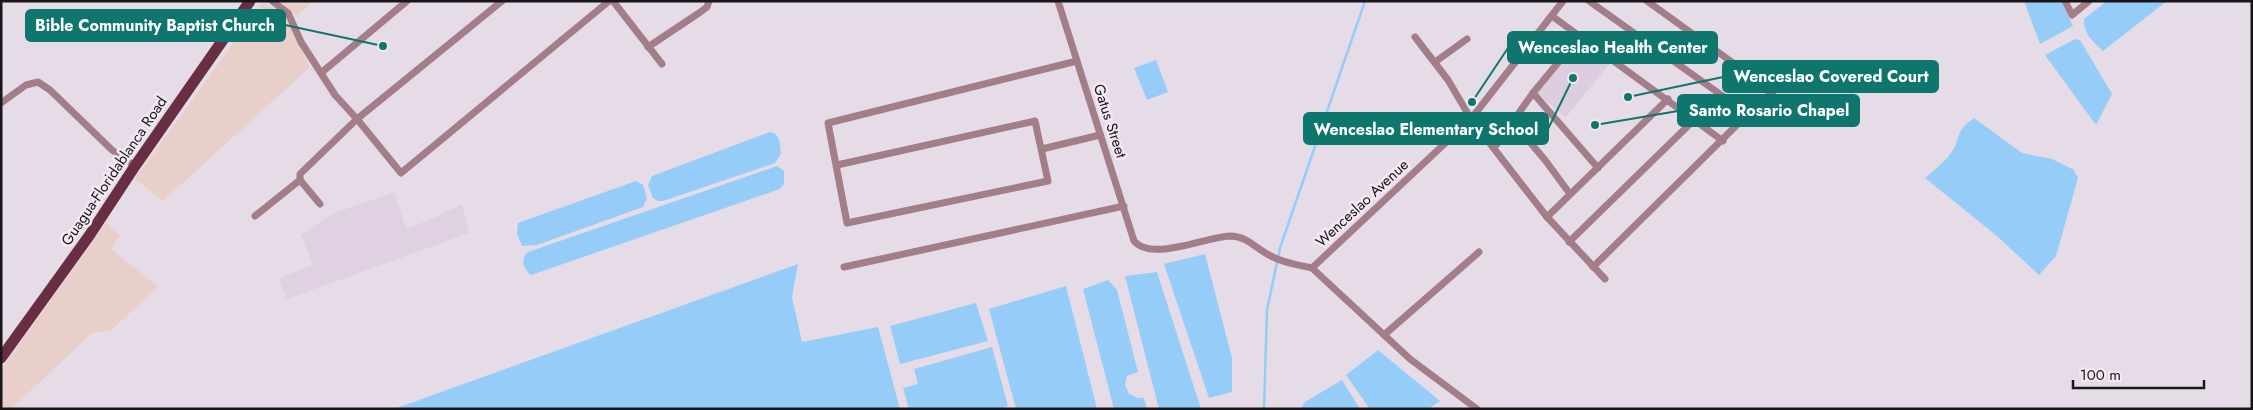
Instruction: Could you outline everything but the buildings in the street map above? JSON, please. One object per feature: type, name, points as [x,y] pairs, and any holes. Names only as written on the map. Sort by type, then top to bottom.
[{"type":"main road","name":"Guagua-Floridablanca Road","points":[[1,358],[90,236],[134,166],[250,1]]},
{"type":"street","points":[[272,1],[288,13],[301,42],[335,95],[401,173],[609,1]]},
{"type":"street","points":[[321,73],[407,1]]},
{"type":"street","points":[[320,204],[300,180],[300,174],[357,119],[502,1]]},
{"type":"street","points":[[613,1],[662,64]]},
{"type":"street","points":[[648,47],[699,13],[706,7],[709,1]]},
{"type":"street","name":"Gatus Street","points":[[1058,1],[1134,241],[1139,247]]},
{"type":"street","name":"Wenceslao Avenue","points":[[1139,247],[1144,250],[1157,250],[1229,236],[1242,237],[1271,257],[1312,268],[1471,119],[1563,1]]},
{"type":"street","points":[[1588,1],[1748,114]]},
{"type":"street","points":[[1647,1],[1772,91]]},
{"type":"street","points":[[2065,1],[2072,15],[2089,1]]},
{"type":"street","points":[[1552,16],[1668,99],[1722,141]]},
{"type":"street","points":[[1494,148],[1514,123],[1533,93],[1580,36]]},
{"type":"street","points":[[1415,37],[1435,62],[1471,119],[1547,217],[1605,279]]},
{"type":"street","points":[[1435,62],[1467,39]]},
{"type":"street","points":[[837,165],[1035,122],[1048,181],[847,223],[828,123],[1077,61]]},
{"type":"street","points":[[1593,267],[1748,114],[1791,75]]},
{"type":"street","points":[[1,103],[26,85],[38,82],[50,90],[112,150],[134,166]]},
{"type":"street","points":[[1533,93],[1598,168]]},
{"type":"street","points":[[1547,217],[1668,99]]},
{"type":"street","points":[[1569,242],[1694,120]]},
{"type":"street","points":[[1514,123],[1570,194]]},
{"type":"street","points":[[1042,149],[1100,135]]},
{"type":"street","points":[[255,216],[300,180]]},
{"type":"street","points":[[844,267],[1124,206]]},
{"type":"street","points":[[1384,335],[1479,252]]},
{"type":"street","points":[[1312,268],[1410,359],[1476,409]]},
{"type":"shaded area","points":[[279,1],[313,1],[297,16]]},
{"type":"shaded area","points":[[263,2],[277,10],[286,19],[310,67],[163,201],[135,179]]},
{"type":"shaded area","points":[[1580,39],[1610,63],[1566,117],[1536,93]]},
{"type":"shaded area","points":[[394,192],[406,228],[428,221],[462,204],[469,233],[287,299],[278,279],[313,265],[301,235],[332,214]]},
{"type":"shaded area","points":[[106,223],[120,235],[111,249],[158,287],[111,330],[92,333],[11,409],[1,409],[1,370]]},
{"type":"water","points":[[2024,1],[2061,1],[2073,26],[2040,44]]},
{"type":"water","points":[[2107,1],[2167,1],[2103,51],[2092,41],[2087,33],[2084,19]]},
{"type":"water","points":[[2075,39],[2080,40],[2112,94],[2096,125],[2045,55]]},
{"type":"water","points":[[1156,60],[1168,92],[1147,100],[1134,68]]},
{"type":"water","points":[[1974,118],[2022,153],[2052,159],[2074,170],[2078,178],[2056,256],[2039,275],[1997,236],[1925,178],[1949,156],[1963,127]]},
{"type":"water","points":[[770,132],[778,137],[780,144],[781,154],[775,163],[663,201],[653,198],[648,185],[652,176]]},
{"type":"water","points":[[777,166],[784,171],[784,184],[780,189],[531,275],[524,267],[523,261],[528,252]]},
{"type":"water","points":[[636,181],[643,185],[647,198],[643,207],[537,245],[522,246],[517,234],[518,223]]},
{"type":"water","points":[[1205,254],[1232,358],[1232,392],[1209,398],[1164,264]]},
{"type":"water","points":[[798,264],[792,297],[802,342],[878,327],[900,409],[394,409]]},
{"type":"water","points":[[1157,272],[1201,409],[1159,409],[1125,276]]},
{"type":"water","points":[[1108,280],[1117,290],[1138,372],[1127,376],[1125,385],[1129,394],[1138,398],[1144,398],[1147,409],[1114,409],[1083,289]]},
{"type":"water","points":[[1066,286],[1097,409],[1016,409],[989,309]]},
{"type":"water","points":[[976,303],[988,341],[900,364],[890,326]]},
{"type":"water","points":[[992,347],[1008,406],[1001,409],[909,409],[903,388],[918,384],[914,369]]},
{"type":"water","points":[[1378,350],[1440,401],[1428,409],[1370,409],[1346,375]]},
{"type":"water","points":[[1342,380],[1360,409],[1301,409],[1305,402]]},
{"type":"waterway","points":[[1264,409],[1267,310],[1280,248],[1365,1]]},
{"type":"place","name":"Bible Community Baptist Church","points":[[383,46]]},
{"type":"place","name":"Wenceslao Elementary School","points":[[1573,78]]},
{"type":"place","name":"Wenceslao Covered Court","points":[[1628,97]]},
{"type":"place","name":"Wenceslao Health Center","points":[[1472,102]]},
{"type":"place","name":"Santo Rosario Chapel","points":[[1595,125]]}]
